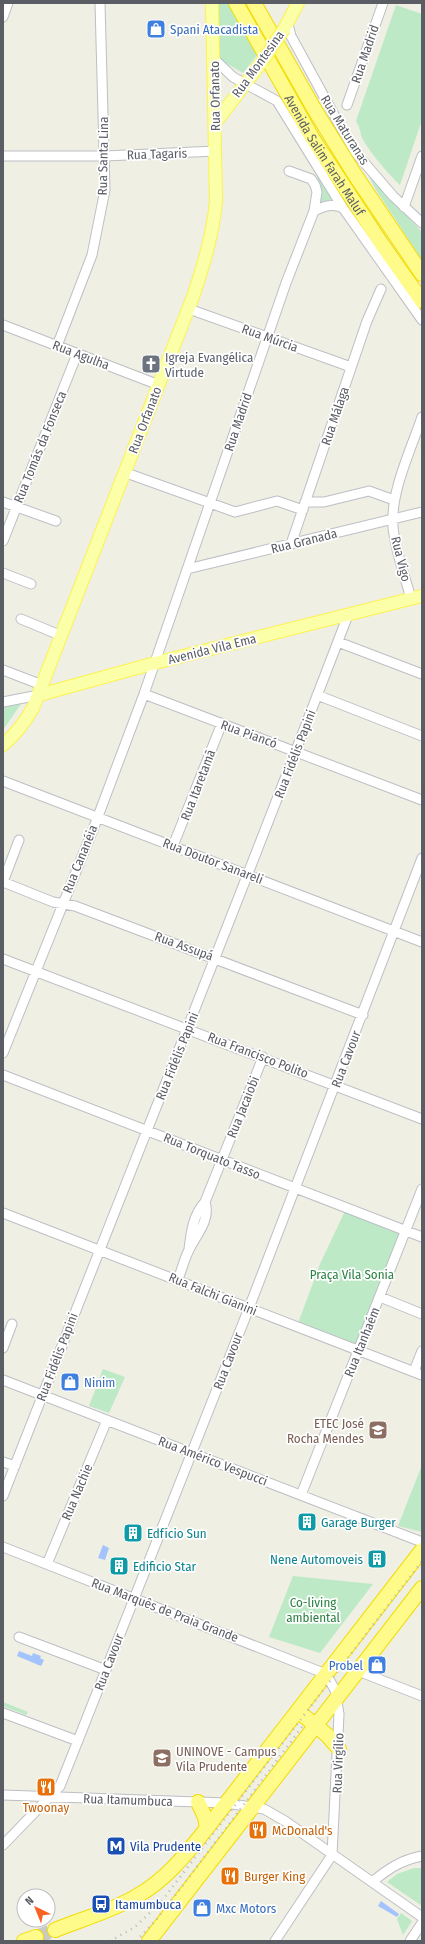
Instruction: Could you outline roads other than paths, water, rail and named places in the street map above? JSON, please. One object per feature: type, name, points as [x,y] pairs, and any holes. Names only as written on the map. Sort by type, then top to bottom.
[{"type":"highway","name":"Avenida Salim Farah Maluf","points":[[236,3],[313,139],[381,243],[422,301]]},
{"type":"highway","name":"Avenida Salim Farah Maluf","points":[[254,3],[316,112],[355,175],[422,274]]},
{"type":"highway","points":[[55,1930],[138,1896],[158,1882],[176,1865],[207,1828],[422,1550]]},
{"type":"highway","points":[[149,1941],[422,1588]]},
{"type":"highway","points":[[298,1711],[327,1735],[339,1749]]},
{"type":"highway","points":[[198,1802],[205,1817],[207,1828]]},
{"type":"main road","name":"Rua Orfanato","points":[[3,745],[12,738],[24,723],[33,708],[189,309],[205,261],[213,230],[216,202],[212,3]]},
{"type":"main road","name":"Rua Montesina","points":[[215,123],[262,62],[286,26],[298,3]]},
{"type":"main road","name":"Avenida Vila Ema","points":[[40,690],[155,663],[416,597]]},
{"type":"street","points":[[3,17],[8,3]]},
{"type":"street","name":"Rua Madrid","points":[[347,105],[382,3]]},
{"type":"street","name":"Rua Santa Lina","points":[[57,346],[92,255],[105,190],[101,4]]},
{"type":"street","name":"Rua Maturanas","points":[[286,26],[339,124],[356,152],[393,196],[422,223]]},
{"type":"street","points":[[214,59],[233,77],[277,101],[343,208]]},
{"type":"street","name":"Rua Tagaris","points":[[3,156],[105,156],[216,151]]},
{"type":"street","points":[[404,207],[420,168],[422,156]]},
{"type":"street","points":[[288,171],[311,179],[315,185],[317,192],[314,211]]},
{"type":"street","points":[[314,211],[325,206],[338,206],[343,208]]},
{"type":"street","name":"Avenida Salim Farah Maluf","points":[[343,208],[422,320]]},
{"type":"street","name":"Rua Madrid","points":[[155,663],[209,503],[314,211]]},
{"type":"street","name":"Rua Málaga","points":[[291,544],[367,321],[381,289]]},
{"type":"street","name":"Rua Múrcia","points":[[189,309],[351,367]]},
{"type":"street","name":"Rua Agulha","points":[[3,325],[159,385]]},
{"type":"street","name":"Rua Tomás da Fonseca","points":[[3,541],[77,354]]},
{"type":"street","name":"Rua Vigo","points":[[416,597],[394,531],[393,519],[394,500],[422,417]]},
{"type":"street","points":[[132,475],[235,512],[277,501],[304,506],[369,491],[394,500]]},
{"type":"street","points":[[3,502],[56,521]]},
{"type":"street","name":"Rua Granada","points":[[187,569],[422,512]]},
{"type":"street","points":[[3,573],[31,584]]},
{"type":"street","name":"Rua Fidélis Papini","points":[[3,1496],[98,1250],[148,1130],[216,958],[297,751],[348,615]]},
{"type":"street","points":[[21,619],[62,636]]},
{"type":"street","points":[[338,642],[422,674]]},
{"type":"street","name":"Rua Cananéia","points":[[3,1053],[62,903],[98,817],[155,663]]},
{"type":"street","points":[[3,670],[40,690]]},
{"type":"street","name":"Avenida Vila Ema","points":[[3,702],[40,690]]},
{"type":"street","name":"Rua Piancó","points":[[144,694],[297,751],[422,800]]},
{"type":"street","points":[[317,695],[422,736]]},
{"type":"street","name":"Rua Itaretamã","points":[[173,846],[222,723]]},
{"type":"street","name":"Rua Doutor Sanareli","points":[[3,781],[422,942]]},
{"type":"street","points":[[3,882],[19,840]]},
{"type":"street","name":"Rua Cavour","points":[[3,1845],[60,1786],[336,1085],[422,858]]},
{"type":"street","name":"Rua Assupá","points":[[3,882],[53,902],[75,906],[216,958],[363,1015]]},
{"type":"street","name":"Rua Francisco Polito","points":[[3,959],[422,1119]]},
{"type":"street","name":"Rua Jacaiobi","points":[[178,1279],[189,1250],[191,1228],[199,1209],[205,1202],[263,1057]]},
{"type":"street","name":"Rua Torquato Tasso","points":[[3,1074],[295,1189],[422,1237]]},
{"type":"street","name":"Rua Itanhaém","points":[[301,1495],[422,1189]]},
{"type":"street","name":"Rua Falchi Gianini","points":[[3,1213],[178,1279],[418,1373]]},
{"type":"street","points":[[380,1298],[422,1314]]},
{"type":"street","points":[[3,1348],[12,1324]]},
{"type":"street","points":[[418,1373],[422,1351]]},
{"type":"street","name":"Rua Américo Vespucci","points":[[3,1380],[422,1542]]},
{"type":"street","name":"Rua Nachie","points":[[47,1564],[107,1420]]},
{"type":"street","points":[[3,1462],[15,1466]]},
{"type":"street","name":"Rua Marquês de Praia Grande","points":[[3,1547],[326,1674]]},
{"type":"street","points":[[19,1637],[106,1670]]},
{"type":"street","points":[[358,1671],[422,1696]]},
{"type":"street","name":"Rua Virgílio","points":[[326,1674],[335,1690],[340,1714],[332,1855]]},
{"type":"street","points":[[3,1713],[78,1742]]},
{"type":"street","name":"Rua Itamumbuca","points":[[3,1795],[226,1803],[254,1806],[274,1815],[422,1917]]},
{"type":"street","points":[[318,1845],[333,1843]]},
{"type":"street","points":[[275,1941],[332,1855]]},
{"type":"street","points":[[372,1882],[390,1867],[422,1856]]},
{"type":"street","points":[[156,1941],[177,1914],[178,1905]]},
{"type":"street","points":[[410,1941],[422,1923]]},
{"type":"water","points":[[103,1545],[109,1548],[105,1560],[98,1558]]},
{"type":"water","points":[[19,1651],[32,1656],[33,1653],[41,1656],[40,1658],[44,1660],[41,1666],[17,1656]]},
{"type":"water","points":[[381,1901],[399,1914],[397,1917],[378,1906]]},
{"type":"tunnel","points":[[36,1937],[55,1930]]},
{"type":"railway","points":[[110,1941],[135,1927],[161,1902],[422,1561]]},
{"type":"railway","points":[[136,1941],[156,1920],[181,1888],[305,1723]]},
{"type":"place","name":"Spani Atacadista","points":[[156,29]]},
{"type":"place","name":"Igreja Evangélica Virtude","points":[[151,364]]},
{"type":"place","name":"Ninim","points":[[70,1382]]},
{"type":"place","name":"ETEC José Rocha Mendes","points":[[378,1430]]},
{"type":"place","name":"Garage Burger","points":[[307,1522]]},
{"type":"place","name":"Edfício Sun","points":[[133,1533]]},
{"type":"place","name":"Nene Automoveis","points":[[377,1559]]},
{"type":"place","name":"Edificio Star","points":[[119,1566]]},
{"type":"place","name":"Probel","points":[[377,1665]]},
{"type":"place","name":"UNINOVE - Campus Vila Prudente","points":[[162,1758]]},
{"type":"place","name":"Twoonay","points":[[46,1787]]},
{"type":"place","name":"McDonald's","points":[[258,1830]]},
{"type":"place","name":"Vila Prudente","points":[[116,1846]]},
{"type":"place","name":"Burger King","points":[[230,1876]]},
{"type":"place","name":"Itamumbuca","points":[[101,1904]]},
{"type":"place","name":"Mxc Motors","points":[[202,1908]]},
{"type":"park label","name":"Praça Vila Sonia","points":[[352,1274]]},
{"type":"park label","name":"Co-living ambiental","points":[[313,1610]]}]
